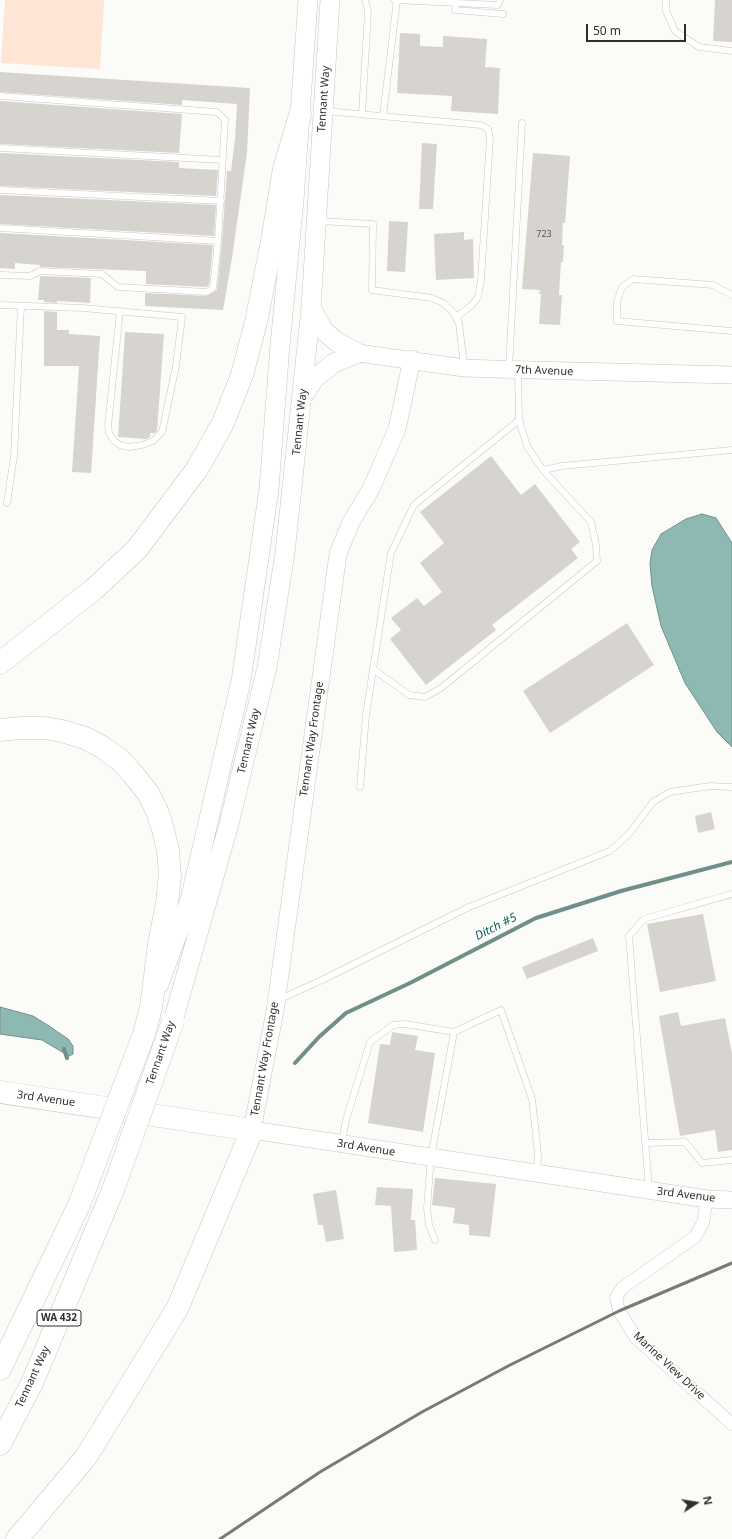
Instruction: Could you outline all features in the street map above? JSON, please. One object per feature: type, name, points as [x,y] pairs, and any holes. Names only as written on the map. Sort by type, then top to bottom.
[{"type":"highway","points":[[0,663],[93,590],[137,549],[197,469],[223,423],[242,375],[256,322],[284,169],[300,115]]},
{"type":"highway","points":[[0,730],[45,728],[62,731],[85,738],[102,747],[120,760],[134,774],[148,793],[163,829],[168,850],[170,875],[151,1008]]},
{"type":"highway","name":"Tennant Way","points":[[0,1369],[79,1205],[144,1034],[151,1008]]},
{"type":"highway","name":"Tennant Way","points":[[0,1444],[32,1383],[112,1190],[173,1021]]},
{"type":"highway","name":"3rd Avenue","points":[[0,1092],[252,1130]]},
{"type":"highway","points":[[17,1539],[86,1457],[177,1309],[252,1130]]},
{"type":"main road","name":"Tennant Way","points":[[151,1008],[190,900],[241,681],[269,489],[280,345],[294,200],[308,0]]},
{"type":"main road","name":"Tennant Way","points":[[173,1021],[229,824],[267,667],[285,553],[303,396],[311,308],[330,0]]},
{"type":"main road","points":[[311,308],[324,331],[337,342],[358,353]]},
{"type":"main road","name":"7th Avenue","points":[[358,353],[412,359],[464,368],[732,376]]},
{"type":"main road","points":[[303,396],[315,378],[334,363],[358,353]]},
{"type":"main road","name":"Tennant Way Frontage","points":[[252,1130],[276,1001],[338,554],[352,522],[372,489],[397,429],[412,359]]},
{"type":"main road","name":"3rd Avenue","points":[[252,1130],[707,1199],[732,1200]]},
{"type":"street","name":"Marine View Drive","points":[[707,1199],[703,1222],[695,1238],[622,1288],[616,1298],[620,1311],[636,1338],[732,1424]]},
{"type":"lane","points":[[362,114],[368,11],[365,0]]},
{"type":"lane","points":[[383,116],[396,0],[498,5],[500,0]]},
{"type":"lane","points":[[666,0],[666,11],[675,31],[699,47],[732,51]]},
{"type":"lane","points":[[456,2],[455,10],[503,14]]},
{"type":"lane","points":[[0,96],[217,112],[224,120],[218,241],[213,288],[206,292],[118,287],[102,274],[40,271],[30,276],[0,275]]},
{"type":"lane","points":[[323,111],[481,125],[488,129],[490,138],[481,280],[478,297],[471,306],[456,317]]},
{"type":"lane","points":[[373,668],[409,695],[425,697],[441,688],[597,561],[596,545],[591,522],[543,470],[527,446],[519,420],[514,370],[522,123]]},
{"type":"lane","points":[[0,148],[222,160]]},
{"type":"lane","points":[[0,190],[220,201]]},
{"type":"lane","points":[[317,221],[373,224],[372,290],[432,298],[443,303],[453,312],[460,323],[464,368]]},
{"type":"lane","points":[[0,228],[218,241]]},
{"type":"lane","points":[[732,295],[713,285],[633,279],[622,287],[617,302],[617,321],[732,331]]},
{"type":"lane","points":[[0,305],[83,308],[120,311],[182,317],[176,366],[162,432],[153,441],[142,445],[120,445],[114,441],[108,426],[120,311]]},
{"type":"lane","points":[[7,503],[14,456],[21,306]]},
{"type":"lane","points":[[360,787],[366,716],[391,553],[414,505],[519,420]]},
{"type":"lane","points":[[543,470],[562,466],[732,450]]},
{"type":"lane","points":[[276,1001],[324,979],[469,907],[610,851],[628,834],[653,802],[670,792],[710,786],[732,787]]},
{"type":"lane","points":[[649,1190],[629,936],[644,919],[732,894]]},
{"type":"lane","points":[[342,1144],[346,1120],[370,1042],[393,1025],[405,1024],[454,1032],[501,1010],[532,1099],[538,1154],[537,1173]]},
{"type":"lane","points":[[435,1240],[429,1225],[427,1208],[430,1157],[454,1032]]},
{"type":"lane","points":[[645,1143],[685,1142],[702,1163],[732,1160]]},
{"type":"shaded area","points":[[5,0],[104,0],[100,69],[1,63]]},
{"type":"water","points":[[702,514],[716,518],[732,543],[732,747],[717,732],[685,683],[661,626],[652,586],[650,563],[652,550],[661,534],[686,519]]},
{"type":"water","points":[[0,1007],[33,1016],[49,1026],[68,1039],[73,1046],[73,1054],[69,1056],[42,1040],[0,1034]]},
{"type":"building","points":[[715,0],[732,0],[732,42],[713,41]]},
{"type":"building","points":[[400,33],[420,34],[420,46],[443,47],[443,36],[487,39],[485,67],[500,68],[498,114],[451,111],[452,96],[397,93]]},
{"type":"building","points":[[0,72],[250,88],[247,153],[223,310],[145,306],[145,293],[207,296],[217,290],[227,171],[231,171],[237,104],[182,100],[182,105],[0,92]]},
{"type":"building","points":[[0,101],[182,114],[179,153],[0,144]]},
{"type":"building","points":[[422,143],[437,144],[433,209],[419,209]]},
{"type":"building","points":[[0,153],[179,162],[179,168],[218,170],[216,196],[0,186]]},
{"type":"building","points":[[533,153],[570,156],[565,223],[563,223],[562,245],[564,245],[563,262],[561,262],[559,295],[562,295],[560,325],[539,324],[540,290],[522,289]]},
{"type":"building","points":[[0,195],[216,205],[214,236],[0,224]]},
{"type":"building","points":[[389,221],[408,222],[405,272],[387,271]]},
{"type":"building","points":[[464,232],[464,240],[473,239],[474,278],[436,280],[434,234]]},
{"type":"building","points":[[0,233],[213,245],[209,285],[206,287],[146,284],[146,271],[40,267],[40,265],[15,263],[15,269],[0,268]]},
{"type":"building","points":[[40,276],[91,278],[90,303],[57,301],[57,303],[38,300]]},
{"type":"building","points":[[44,311],[57,312],[57,330],[69,330],[69,334],[100,336],[91,473],[72,472],[79,366],[44,366]]},
{"type":"building","points":[[125,332],[164,334],[157,431],[155,433],[150,433],[150,437],[146,439],[118,437]]},
{"type":"building","points":[[491,456],[521,495],[535,484],[580,542],[571,549],[578,558],[492,625],[496,630],[426,685],[390,639],[401,630],[391,618],[417,598],[424,606],[442,592],[420,563],[444,543],[420,512]]},
{"type":"building","points":[[627,623],[654,665],[550,733],[523,691]]},
{"type":"building","points":[[711,812],[715,829],[698,833],[695,816]]},
{"type":"building","points":[[703,914],[716,981],[660,992],[647,924]]},
{"type":"building","points":[[593,938],[598,951],[527,979],[522,967]]},
{"type":"building","points":[[678,1012],[681,1026],[725,1018],[732,1054],[732,1150],[718,1152],[715,1130],[680,1136],[659,1016]]},
{"type":"building","points":[[392,1032],[418,1036],[415,1050],[435,1053],[423,1132],[368,1123],[380,1044],[390,1045]]},
{"type":"building","points":[[435,1178],[496,1184],[490,1237],[469,1235],[469,1225],[453,1223],[455,1208],[432,1205]]},
{"type":"building","points":[[377,1187],[413,1189],[411,1220],[415,1220],[417,1250],[394,1252],[391,1206],[375,1205]]},
{"type":"building","points":[[336,1190],[344,1239],[326,1242],[323,1225],[318,1225],[313,1194]]},
{"type":"waterway","name":"Ditch #5","points":[[295,1063],[319,1037],[346,1013],[410,983],[536,918],[621,891],[732,862]]},
{"type":"waterway","points":[[64,1049],[67,1058]]},
{"type":"railway","points":[[220,1539],[320,1472],[422,1412],[510,1365],[619,1311],[732,1263]]}]
